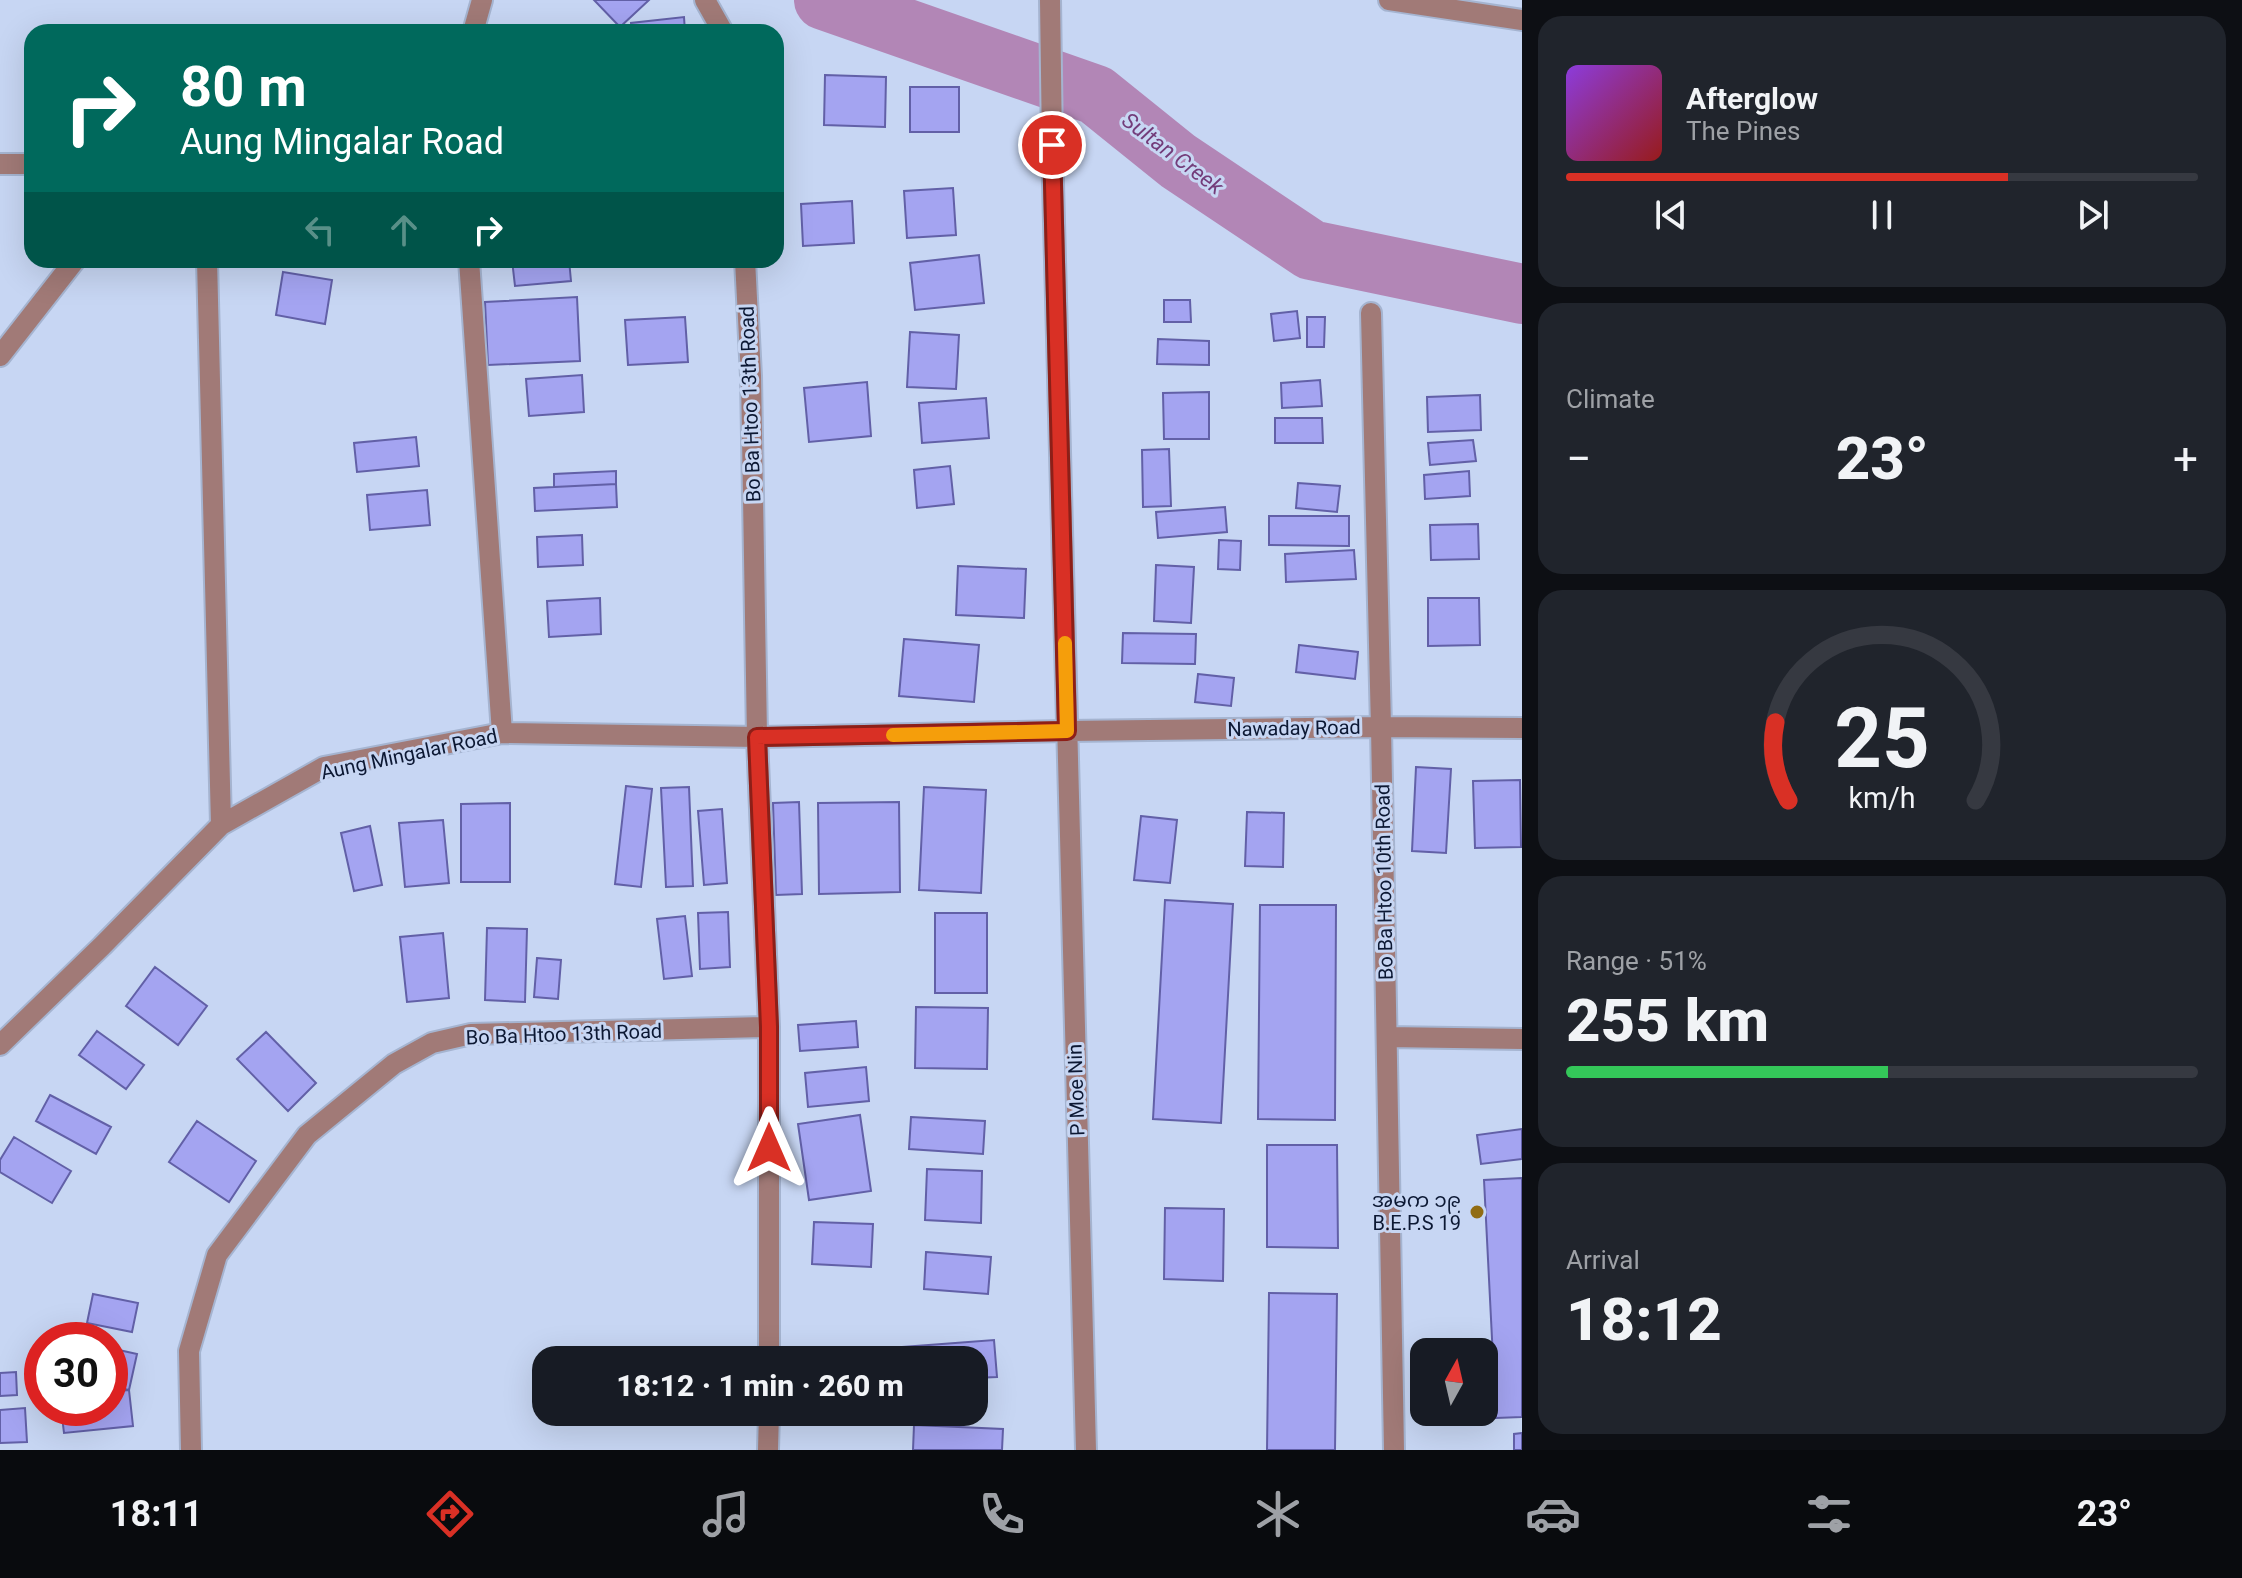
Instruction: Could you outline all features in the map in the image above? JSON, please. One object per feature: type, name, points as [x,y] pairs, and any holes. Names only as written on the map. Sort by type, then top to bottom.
[{"type":"street","points":[[475,24],[482,0]]},
{"type":"street","points":[[705,0],[718,24]]},
{"type":"street","name":"P Moe Nin","points":[[1050,0],[1086,1450]]},
{"type":"street","points":[[1389,0],[1445,4],[1522,20]]},
{"type":"street","points":[[0,164],[24,164]]},
{"type":"street","points":[[0,356],[69,268]]},
{"type":"street","points":[[207,268],[221,825]]},
{"type":"street","points":[[470,268],[502,733]]},
{"type":"street","name":"Bo Ba Htoo 13th Road","points":[[745,268],[751,376],[757,737],[769,1027],[769,1346]]},
{"type":"street","name":"Bo Ba Htoo 10th Road","points":[[1371,313],[1394,1450]]},
{"type":"street","name":"Nawaday Road","points":[[1067,731],[1522,728]]},
{"type":"street","name":"Aung Mingalar Road","points":[[0,1045],[221,825],[324,767],[502,733],[757,737],[1067,731]]},
{"type":"street","name":"Bo Ba Htoo 13th Road","points":[[191,1450],[189,1351],[217,1255],[307,1135],[394,1064],[432,1043],[471,1034],[769,1027]]},
{"type":"street","points":[[1387,1037],[1522,1039]]},
{"type":"street","points":[[768,1450],[769,1426]]},
{"type":"building","points":[[594,0],[649,0],[623,24],[617,24]]},
{"type":"building","points":[[684,17],[684,24],[631,24]]},
{"type":"building","points":[[825,75],[886,77],[885,127],[824,125]]},
{"type":"building","points":[[910,87],[959,87],[959,132],[910,132]]},
{"type":"building","points":[[953,188],[956,235],[907,238],[904,191]]},
{"type":"building","points":[[852,201],[854,243],[803,246],[801,204]]},
{"type":"building","points":[[979,255],[984,303],[915,310],[910,263]]},
{"type":"building","points":[[513,268],[570,268],[571,281],[515,286]]},
{"type":"building","points":[[283,272],[332,280],[325,324],[276,315]]},
{"type":"building","points":[[577,297],[580,361],[488,365],[485,302]]},
{"type":"building","points":[[1164,300],[1190,300],[1191,322],[1164,322]]},
{"type":"building","points":[[1297,311],[1300,338],[1274,341],[1271,314]]},
{"type":"building","points":[[685,317],[688,362],[628,365],[625,320]]},
{"type":"building","points":[[1307,317],[1325,317],[1324,347],[1307,347]]},
{"type":"building","points":[[910,332],[959,335],[956,389],[907,387]]},
{"type":"building","points":[[1158,339],[1209,341],[1209,365],[1157,364]]},
{"type":"building","points":[[582,375],[584,412],[529,416],[526,379]]},
{"type":"building","points":[[1320,380],[1322,406],[1282,408],[1281,383]]},
{"type":"building","points":[[867,382],[871,436],[809,442],[804,388]]},
{"type":"building","points":[[1209,392],[1209,439],[1164,439],[1163,393]]},
{"type":"building","points":[[1480,395],[1481,430],[1428,432],[1427,397]]},
{"type":"building","points":[[986,398],[989,438],[922,443],[919,403]]},
{"type":"building","points":[[1275,418],[1322,418],[1323,443],[1275,443]]},
{"type":"building","points":[[416,437],[419,466],[357,472],[354,443]]},
{"type":"building","points":[[1473,440],[1476,461],[1430,465],[1428,443]]},
{"type":"building","points":[[1169,449],[1171,506],[1143,507],[1142,450]]},
{"type":"building","points":[[950,466],[954,504],[917,508],[914,470]]},
{"type":"building","points":[[616,471],[616,484],[554,487],[554,474]]},
{"type":"building","points":[[1469,471],[1470,496],[1425,499],[1424,475]]},
{"type":"building","points":[[1298,483],[1340,486],[1337,512],[1296,508]]},
{"type":"building","points":[[616,484],[617,507],[535,511],[534,488]]},
{"type":"building","points":[[427,490],[430,525],[370,530],[367,495]]},
{"type":"building","points":[[1225,507],[1227,532],[1158,538],[1156,512]]},
{"type":"building","points":[[1269,516],[1349,516],[1349,546],[1269,545]]},
{"type":"building","points":[[1478,524],[1479,559],[1431,560],[1430,525]]},
{"type":"building","points":[[582,535],[583,565],[538,567],[537,537]]},
{"type":"building","points":[[1219,540],[1241,541],[1240,570],[1218,569]]},
{"type":"building","points":[[1354,550],[1356,579],[1286,582],[1285,554]]},
{"type":"building","points":[[1156,565],[1194,567],[1191,623],[1154,621]]},
{"type":"building","points":[[958,566],[1026,569],[1024,618],[956,615]]},
{"type":"building","points":[[600,598],[601,634],[549,637],[547,601]]},
{"type":"building","points":[[1428,598],[1479,598],[1480,645],[1428,646]]},
{"type":"building","points":[[1123,633],[1196,634],[1195,664],[1122,663]]},
{"type":"building","points":[[904,639],[979,645],[974,702],[899,696]]},
{"type":"building","points":[[1299,645],[1358,652],[1355,679],[1296,672]]},
{"type":"building","points":[[1198,674],[1234,678],[1231,706],[1195,702]]},
{"type":"building","points":[[1416,767],[1451,769],[1446,853],[1412,851]]},
{"type":"building","points":[[1520,780],[1521,847],[1475,848],[1473,781]]},
{"type":"building","points":[[626,786],[652,789],[641,887],[615,884]]},
{"type":"building","points":[[689,787],[693,886],[666,887],[661,788]]},
{"type":"building","points":[[924,787],[986,790],[981,893],[919,890]]},
{"type":"building","points":[[799,802],[802,894],[776,895],[773,803]]},
{"type":"building","points":[[899,802],[900,892],[819,894],[818,803]]},
{"type":"building","points":[[510,803],[510,882],[461,882],[461,804]]},
{"type":"building","points":[[722,809],[727,883],[704,885],[698,811]]},
{"type":"building","points":[[1247,812],[1284,813],[1283,867],[1245,866]]},
{"type":"building","points":[[1141,816],[1177,820],[1170,883],[1134,880]]},
{"type":"building","points":[[443,820],[449,883],[405,887],[399,823]]},
{"type":"building","points":[[370,826],[382,885],[354,891],[341,833]]},
{"type":"building","points":[[1165,900],[1233,904],[1221,1123],[1153,1119]]},
{"type":"building","points":[[1260,905],[1336,905],[1335,1120],[1258,1119]]},
{"type":"building","points":[[728,912],[730,967],[700,969],[698,913]]},
{"type":"building","points":[[935,913],[987,913],[987,993],[935,993]]},
{"type":"building","points":[[685,916],[692,976],[664,979],[657,919]]},
{"type":"building","points":[[487,928],[527,929],[525,1002],[485,1000]]},
{"type":"building","points":[[443,933],[449,998],[407,1002],[400,937]]},
{"type":"building","points":[[537,958],[561,960],[558,999],[534,997]]},
{"type":"building","points":[[155,967],[207,1006],[178,1045],[126,1006]]},
{"type":"building","points":[[916,1007],[988,1008],[987,1069],[915,1068]]},
{"type":"building","points":[[856,1021],[858,1047],[800,1051],[798,1025]]},
{"type":"building","points":[[97,1031],[144,1065],[126,1089],[79,1055]]},
{"type":"building","points":[[266,1032],[316,1083],[288,1111],[237,1059]]},
{"type":"building","points":[[866,1067],[869,1101],[808,1107],[805,1073]]},
{"type":"building","points":[[50,1095],[111,1127],[96,1154],[36,1121]]},
{"type":"building","points":[[860,1115],[871,1191],[809,1200],[798,1124]]},
{"type":"building","points":[[911,1117],[985,1121],[983,1154],[909,1149]]},
{"type":"building","points":[[197,1121],[256,1161],[229,1202],[169,1162]]},
{"type":"building","points":[[1522,1129],[1522,1159],[1481,1164],[1477,1135]]},
{"type":"building","points":[[14,1137],[71,1171],[52,1203],[0,1172],[0,1160]]},
{"type":"building","points":[[1267,1145],[1337,1145],[1338,1248],[1267,1247]]},
{"type":"building","points":[[927,1169],[982,1171],[981,1223],[925,1220]]},
{"type":"building","points":[[1522,1178],[1522,1417],[1498,1418],[1498,1338],[1492,1338],[1484,1180]]},
{"type":"building","points":[[1165,1208],[1224,1209],[1223,1281],[1164,1279]]},
{"type":"building","points":[[814,1222],[873,1224],[871,1267],[812,1264]]},
{"type":"building","points":[[926,1252],[991,1257],[988,1294],[924,1289]]},
{"type":"building","points":[[1269,1293],[1337,1294],[1335,1450],[1267,1450]]},
{"type":"building","points":[[93,1294],[138,1303],[132,1332],[128,1331],[128,1322],[87,1322]]},
{"type":"building","points":[[994,1340],[997,1377],[988,1377],[988,1346],[916,1346]]},
{"type":"building","points":[[128,1352],[137,1354],[128,1390]]},
{"type":"building","points":[[16,1372],[17,1395],[0,1396],[0,1373]]},
{"type":"building","points":[[128,1390],[133,1426],[64,1433],[63,1426],[128,1426]]},
{"type":"building","points":[[24,1408],[27,1442],[0,1443],[0,1410]]},
{"type":"building","points":[[914,1426],[1003,1429],[1002,1450],[913,1450]]},
{"type":"building","points":[[1522,1433],[1522,1450],[1514,1450],[1514,1434]]},
{"type":"waterway","name":"Sultan Creek","points":[[824,0],[1096,95],[1178,161],[1311,250],[1522,294]]},
{"type":"slow traffic","points":[[893,735],[1067,731],[1065,643]]},
{"type":"place","name":"အမက ၁၉ B.E.P.S 19","points":[[1477,1212]]},
{"type":"route","points":[[769,1148],[769,1027],[757,737],[1067,731],[1052,145]]}]
